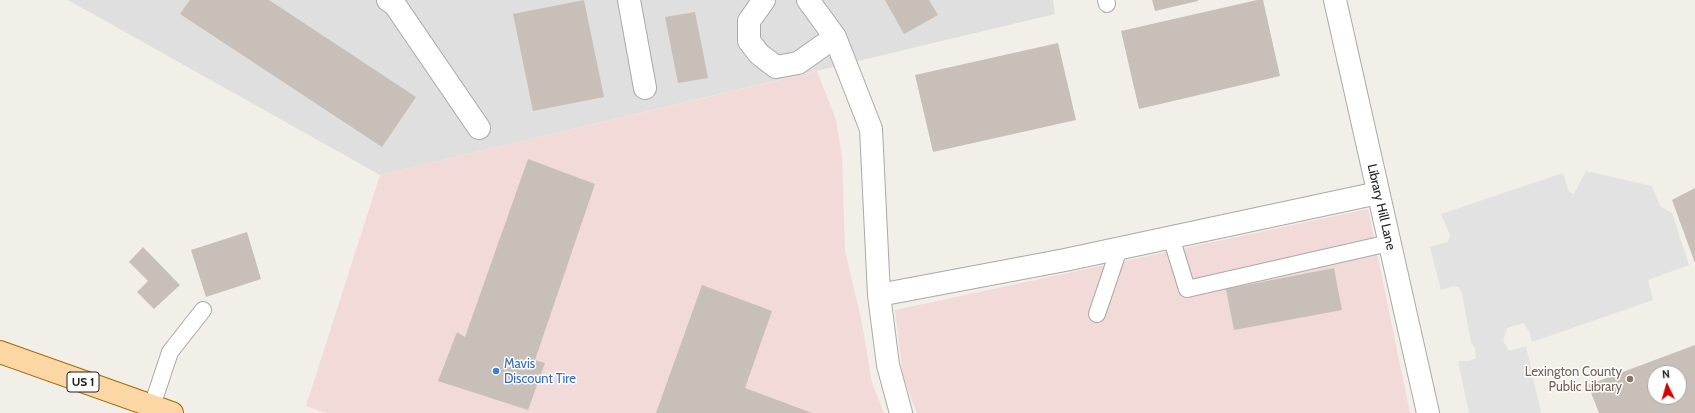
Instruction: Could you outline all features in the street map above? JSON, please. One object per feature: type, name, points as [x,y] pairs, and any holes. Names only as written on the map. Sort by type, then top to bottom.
[{"type":"main road","name":"US 1","points":[[0,352],[164,411]]},
{"type":"street","points":[[629,0],[645,88]]},
{"type":"street","points":[[764,0],[749,21],[749,41],[759,54],[776,67],[798,63],[835,37]]},
{"type":"street","points":[[808,0],[835,37],[871,129],[879,295],[888,365],[901,413]]},
{"type":"street","name":"Library Hill Lane","points":[[1335,0],[1428,413]]},
{"type":"street","points":[[397,2],[479,128]]},
{"type":"street","points":[[879,295],[990,276],[1378,193]]},
{"type":"lane","points":[[1171,237],[1187,290],[1389,243]]},
{"type":"lane","points":[[1097,314],[1119,249]]},
{"type":"lane","points":[[164,411],[170,352],[203,310]]},
{"type":"shaded area","points":[[68,0],[1053,0],[1055,14],[380,175]]},
{"type":"shaded area","points":[[817,71],[836,120],[842,156],[845,251],[862,323],[872,383],[884,413],[326,413],[306,406],[380,175]]},
{"type":"shaded area","points":[[1586,171],[1652,186],[1660,206],[1672,213],[1689,265],[1648,280],[1653,300],[1532,342],[1529,331],[1523,323],[1507,328],[1503,341],[1509,351],[1526,346],[1541,413],[1469,413],[1458,361],[1469,361],[1476,358],[1475,348],[1471,343],[1462,293],[1459,287],[1454,286],[1441,290],[1430,247],[1448,242],[1450,235],[1441,214],[1563,173],[1569,192],[1574,194]]},
{"type":"shaded area","points":[[1368,209],[1410,413],[917,413],[903,377],[895,310]]},
{"type":"building","points":[[190,0],[269,0],[416,97],[382,147],[180,14]]},
{"type":"building","points":[[584,0],[604,97],[533,111],[513,14]]},
{"type":"building","points":[[885,0],[929,0],[938,15],[904,34]]},
{"type":"building","points":[[1152,0],[1198,0],[1198,1],[1155,11]]},
{"type":"building","points":[[1257,0],[1263,0],[1280,76],[1139,109],[1121,31]]},
{"type":"building","points":[[695,12],[708,78],[678,83],[665,17]]},
{"type":"building","points":[[1058,43],[1076,120],[933,152],[915,75]]},
{"type":"building","points":[[528,159],[595,184],[535,360],[545,363],[528,410],[438,381],[457,332],[465,337]]},
{"type":"building","points":[[1695,188],[1695,263],[1672,200]]},
{"type":"building","points":[[247,232],[261,279],[206,297],[191,250]]},
{"type":"building","points":[[143,247],[180,285],[154,309],[137,292],[148,281],[129,262]]},
{"type":"building","points":[[1334,268],[1342,310],[1234,330],[1226,289]]},
{"type":"building","points":[[702,285],[772,311],[745,388],[812,413],[656,413]]},
{"type":"building","name":"Lexington County Public Library","points":[[1695,345],[1695,413],[1599,413],[1588,385]]},
{"type":"place","name":"Mavis Discount Tire","points":[[496,371]]},
{"type":"place","name":"Lexington County Public Library","points":[[1630,379]]}]
